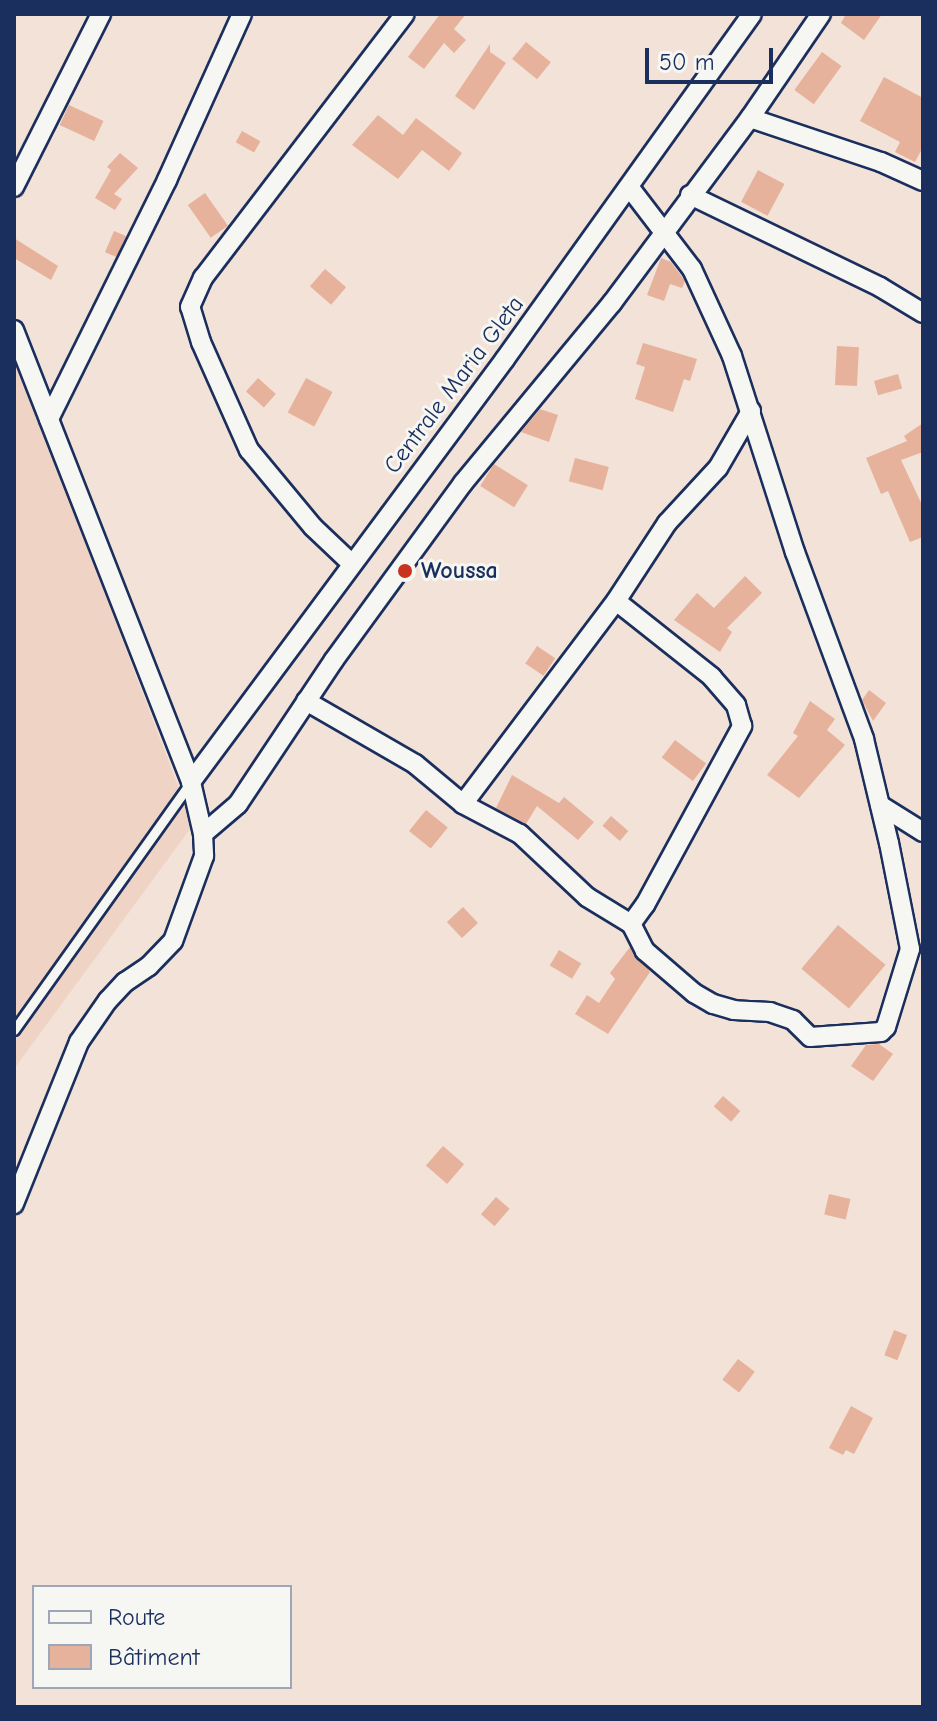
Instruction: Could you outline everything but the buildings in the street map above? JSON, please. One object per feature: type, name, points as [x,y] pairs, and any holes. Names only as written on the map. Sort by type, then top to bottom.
[{"type":"street","points":[[14,187],[101,14]]},
{"type":"street","points":[[49,419],[167,180],[242,14]]},
{"type":"street","points":[[351,563],[313,527],[249,450],[201,342],[190,307],[203,278],[405,14]]},
{"type":"street","name":"Centrale Maria Gleta","points":[[191,782],[630,188],[752,14]]},
{"type":"street","points":[[203,834],[238,804],[306,701],[463,483],[612,303],[663,229],[750,118],[821,14]]},
{"type":"street","points":[[750,118],[881,162],[923,181]]},
{"type":"street","points":[[306,701],[415,764],[463,804],[520,834],[587,897],[631,924],[645,951],[694,993],[713,1004],[793,1020],[810,1037],[881,1032],[886,1027],[910,949],[864,739],[795,552],[751,411],[713,308],[692,269],[630,188]]},
{"type":"street","points":[[690,195],[880,287],[923,313]]},
{"type":"street","points":[[14,330],[191,782],[203,834],[204,856],[173,941],[149,966],[125,982],[91,1023],[46,1119],[14,1204]]},
{"type":"street","points":[[463,804],[616,601],[667,523],[718,468],[751,411]]},
{"type":"street","points":[[616,601],[712,677],[736,705],[742,726],[660,878],[631,924]]},
{"type":"street","points":[[880,805],[923,832]]},
{"type":"lane","points":[[14,1030],[191,782]]},
{"type":"shaded area","points":[[14,356],[193,825],[14,1069]]},
{"type":"place","name":"Woussa","points":[[405,571]]}]
